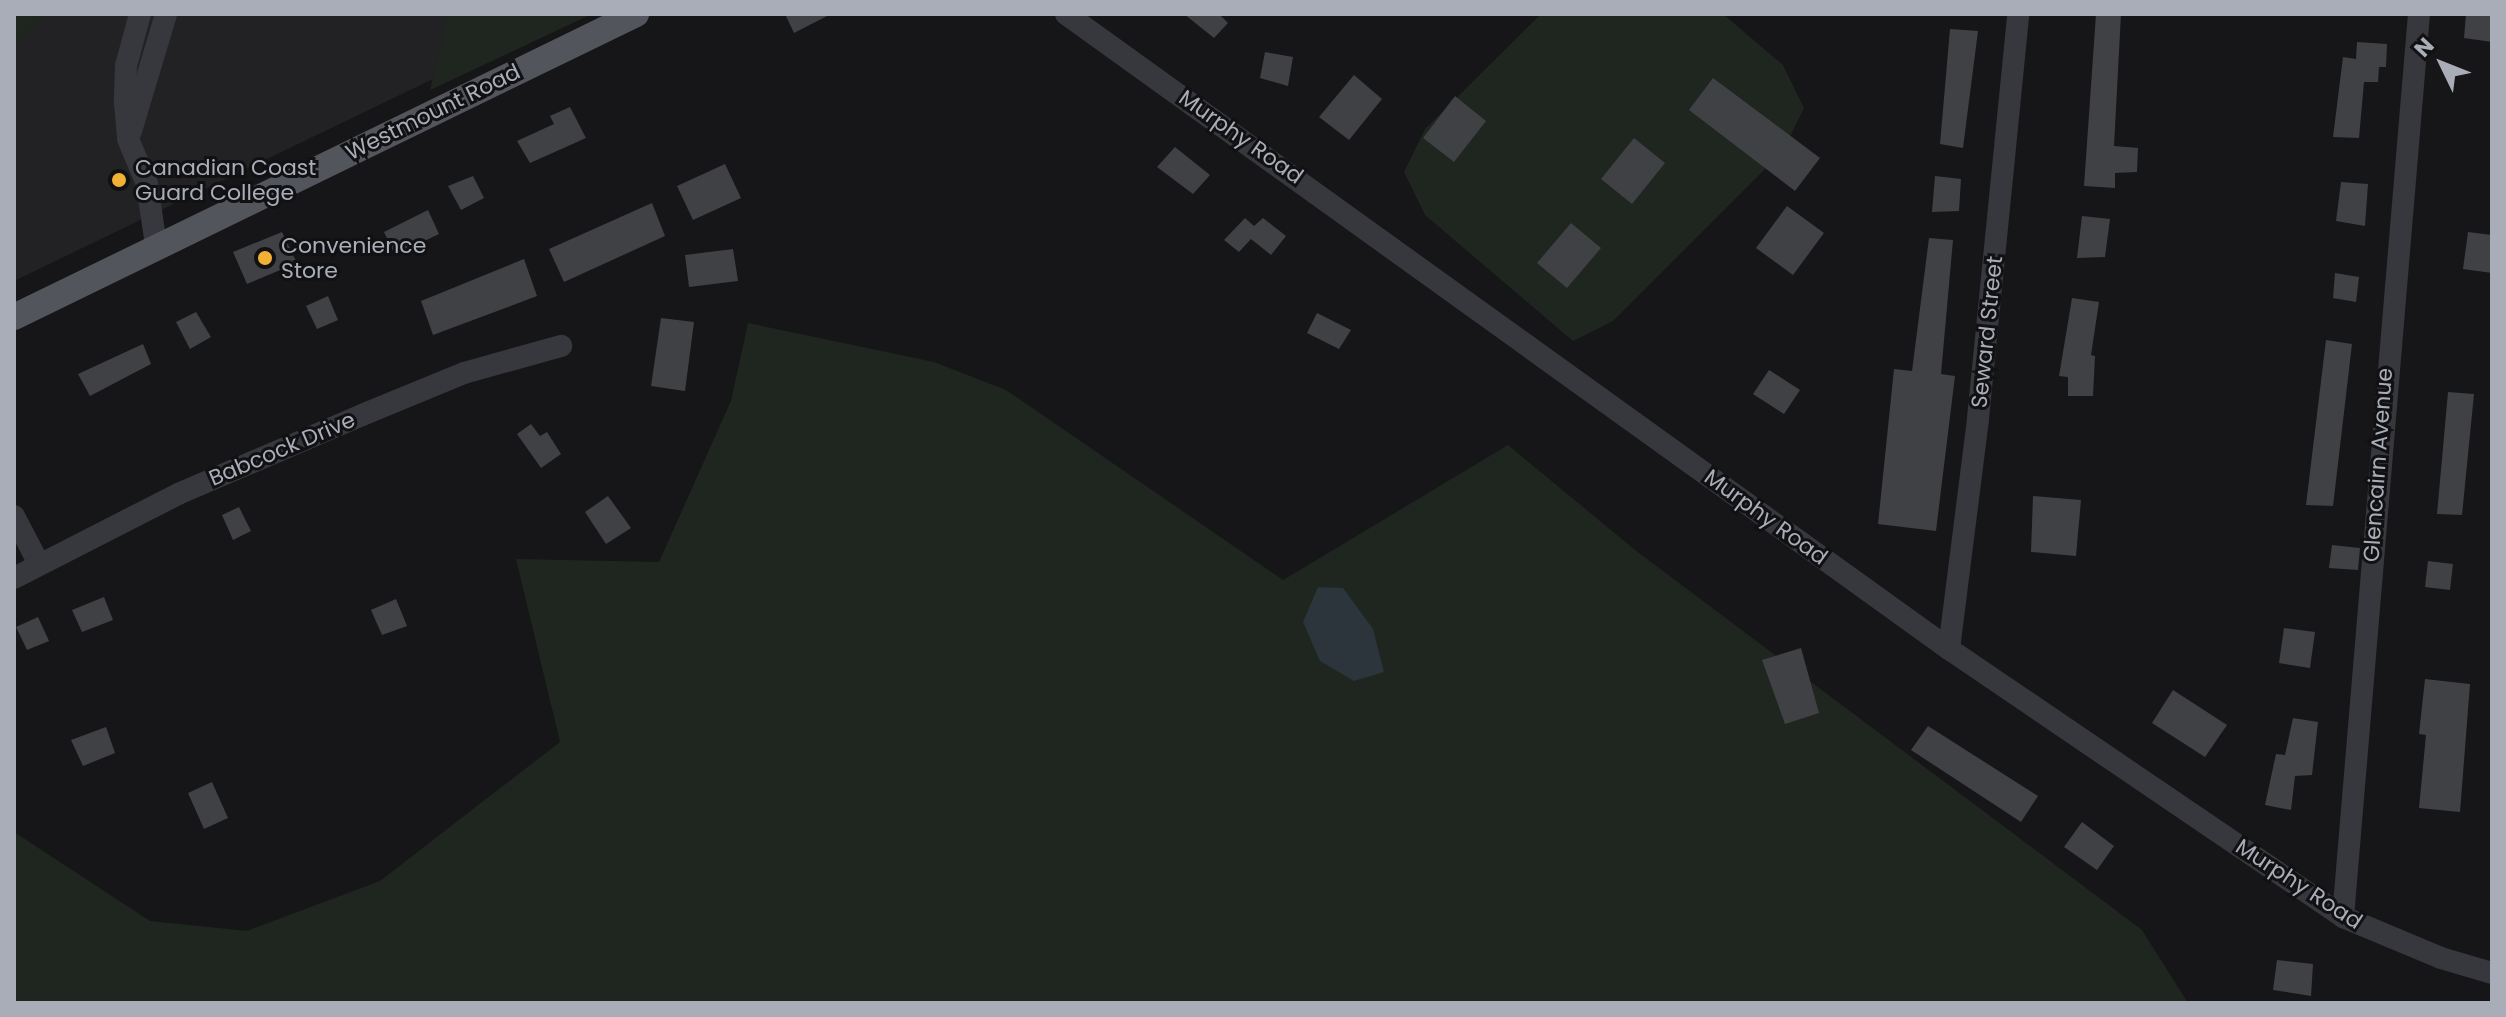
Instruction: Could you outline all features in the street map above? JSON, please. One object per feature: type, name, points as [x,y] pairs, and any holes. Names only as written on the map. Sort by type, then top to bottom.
[{"type":"main road","name":"Westmount Road","points":[[14,317],[156,245],[636,14]]},
{"type":"street","points":[[140,14],[126,66],[128,139],[147,184],[156,245]]},
{"type":"street","points":[[128,139],[166,14]]},
{"type":"street","name":"Murphy Road","points":[[1066,14],[1949,649],[2343,917],[2441,958],[2492,973]]},
{"type":"street","name":"Seward Street","points":[[1949,649],[1978,418],[2018,14]]},
{"type":"street","name":"Glencairn Avenue","points":[[2343,917],[2419,14]]},
{"type":"street","name":"Babcock Drive","points":[[14,578],[38,562],[178,494],[362,415],[464,373],[561,346]]},
{"type":"street","points":[[14,516],[38,562]]},
{"type":"shaded area","name":"Canadian Coast Guard College","points":[[14,14],[449,14],[433,79],[14,281]]},
{"type":"shaded area","points":[[14,14],[45,14],[14,44]]},
{"type":"shaded area","points":[[448,14],[592,14],[430,90]]},
{"type":"shaded area","points":[[1541,14],[1723,14],[1783,65],[1804,108],[1783,151],[1613,321],[1573,341],[1425,215],[1404,172],[1425,129]]},
{"type":"shaded area","points":[[748,323],[934,362],[1006,390],[1283,580],[1508,445],[1635,550],[2142,930],[2188,1003],[14,1003],[14,832],[150,921],[247,931],[380,881],[560,742],[516,559],[659,562],[731,401]]},
{"type":"shaded area","points":[[1318,587],[1343,588],[1373,629],[1384,672],[1354,681],[1320,661],[1303,622]]},
{"type":"building","points":[[785,14],[831,14],[794,33]]},
{"type":"building","points":[[1184,14],[1219,14],[1228,23],[1214,38]]},
{"type":"building","points":[[2096,14],[2121,14],[2114,146],[2138,148],[2137,172],[2115,173],[2115,188],[2084,186]]},
{"type":"building","points":[[2466,14],[2492,14],[2492,42],[2464,38]]},
{"type":"building","points":[[1950,29],[1978,31],[1963,148],[1940,144]]},
{"type":"building","points":[[2357,42],[2387,44],[2386,67],[2379,67],[2378,82],[2364,82],[2359,138],[2333,137],[2343,57],[2356,59]]},
{"type":"building","points":[[1265,52],[1293,57],[1288,86],[1260,78]]},
{"type":"building","points":[[1354,75],[1382,99],[1349,140],[1319,117]]},
{"type":"building","points":[[1713,78],[1820,158],[1795,191],[1689,110]]},
{"type":"building","points":[[1455,96],[1486,121],[1454,162],[1423,138]]},
{"type":"building","points":[[570,107],[586,138],[530,163],[517,141],[554,124],[550,116]]},
{"type":"building","points":[[1634,138],[1665,163],[1632,204],[1601,179]]},
{"type":"building","points":[[1175,147],[1210,175],[1193,194],[1157,167]]},
{"type":"building","points":[[725,164],[741,198],[693,220],[677,186]]},
{"type":"building","points":[[473,176],[484,198],[461,210],[448,186]]},
{"type":"building","points":[[1935,176],[1961,179],[1959,211],[1932,212]]},
{"type":"building","points":[[2341,182],[2368,184],[2365,226],[2336,221]]},
{"type":"building","points":[[652,203],[665,236],[564,282],[549,249]]},
{"type":"building","points":[[1787,206],[1824,233],[1793,275],[1756,248]]},
{"type":"building","points":[[428,210],[439,234],[395,255],[384,232]]},
{"type":"building","points":[[2082,216],[2110,219],[2105,257],[2077,258]]},
{"type":"building","points":[[1245,218],[1254,226],[1263,218],[1286,236],[1271,255],[1251,239],[1239,252],[1224,240]]},
{"type":"building","points":[[1571,223],[1601,248],[1567,288],[1537,263]]},
{"type":"building","name":"Convenience Store","points":[[282,232],[297,263],[247,284],[233,252]]},
{"type":"building","points":[[2468,232],[2492,235],[2492,273],[2463,269]]},
{"type":"building","points":[[1929,238],[1953,240],[1941,374],[1955,376],[1936,531],[1878,524],[1894,369],[1912,371]]},
{"type":"building","points":[[733,249],[738,281],[689,287],[685,255]]},
{"type":"building","points":[[524,259],[537,296],[433,335],[421,301]]},
{"type":"building","points":[[2335,273],[2359,277],[2356,302],[2333,298]]},
{"type":"building","points":[[328,296],[338,320],[317,329],[306,306]]},
{"type":"building","points":[[2072,298],[2099,302],[2091,355],[2095,356],[2093,396],[2068,396],[2068,377],[2059,376]]},
{"type":"building","points":[[196,312],[211,337],[190,349],[176,322]]},
{"type":"building","points":[[1317,313],[1351,330],[1339,349],[1307,333]]},
{"type":"building","points":[[661,318],[694,322],[685,391],[651,386]]},
{"type":"building","points":[[2326,340],[2352,344],[2333,506],[2306,505]]},
{"type":"building","points":[[143,344],[151,364],[90,396],[78,374]]},
{"type":"building","points":[[1769,370],[1800,390],[1784,414],[1753,394]]},
{"type":"building","points":[[2448,392],[2474,394],[2462,515],[2437,514]]},
{"type":"building","points":[[531,424],[540,436],[547,432],[561,454],[541,468],[517,434]]},
{"type":"building","points":[[608,496],[631,528],[606,544],[585,512]]},
{"type":"building","points":[[2033,496],[2081,500],[2076,556],[2031,552]]},
{"type":"building","points":[[239,507],[251,531],[233,540],[222,515]]},
{"type":"building","points":[[2332,545],[2360,548],[2358,570],[2329,568]]},
{"type":"building","points":[[2428,561],[2453,564],[2450,590],[2425,587]]},
{"type":"building","points":[[104,597],[113,620],[82,632],[72,610]]},
{"type":"building","points":[[396,599],[407,626],[382,635],[371,610]]},
{"type":"building","points":[[38,617],[49,641],[27,650],[16,627]]},
{"type":"building","points":[[2284,628],[2315,632],[2310,668],[2279,663]]},
{"type":"building","points":[[1801,648],[1819,713],[1785,724],[1762,660]]},
{"type":"building","points":[[2425,679],[2470,684],[2460,812],[2419,808],[2426,735],[2419,734]]},
{"type":"building","points":[[2173,690],[2227,725],[2205,757],[2152,723]]},
{"type":"building","points":[[2293,718],[2318,722],[2312,775],[2295,776],[2291,810],[2265,805],[2276,754],[2285,755]]},
{"type":"building","points":[[1928,726],[2038,796],[2021,822],[1911,750]]},
{"type":"building","points":[[106,727],[115,753],[83,766],[71,740]]},
{"type":"building","points":[[212,782],[228,818],[204,829],[188,793]]},
{"type":"building","points":[[2082,822],[2114,846],[2097,870],[2064,847]]},
{"type":"building","points":[[2277,960],[2313,964],[2311,996],[2273,990]]},
{"type":"place","name":"Canadian Coast Guard College","points":[[119,180]]},
{"type":"place","name":"Convenience Store","points":[[265,258]]}]
